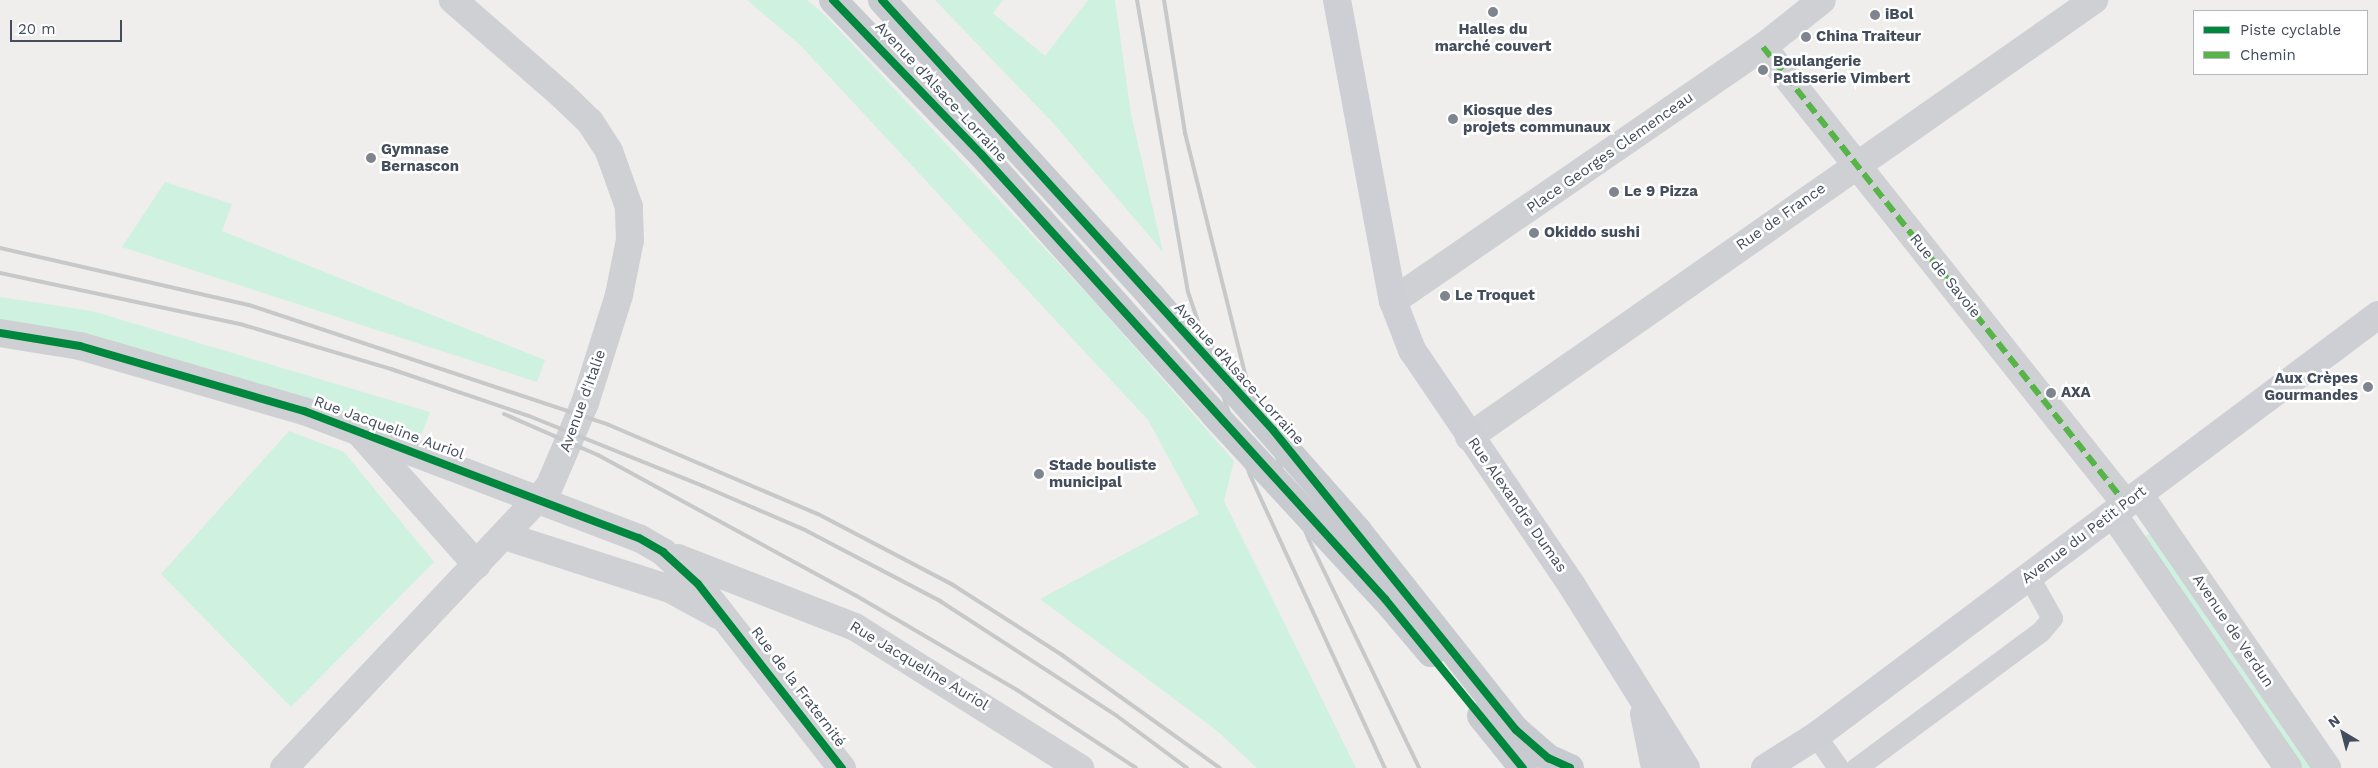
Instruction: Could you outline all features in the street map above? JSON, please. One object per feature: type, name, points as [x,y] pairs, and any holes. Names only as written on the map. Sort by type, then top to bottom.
[{"type":"main road","name":"Avenue d'Alsace-Lorraine","points":[[833,0],[982,155],[1214,414],[1385,599],[1523,768]]},
{"type":"main road","name":"Avenue d'Alsace-Lorraine","points":[[882,0],[1152,297],[1358,531],[1516,730],[1548,758],[1570,768]]},
{"type":"street","name":"Avenue d'Italie","points":[[284,768],[505,536],[549,486],[585,403],[619,295],[630,240],[629,207],[609,151],[590,122],[453,0]]},
{"type":"street","points":[[1337,0],[1395,307]]},
{"type":"street","name":"Place Georges Clemenceau","points":[[1395,307],[1763,47],[1822,0]]},
{"type":"street","name":"Rue de France","points":[[1469,436],[1856,164],[2094,0]]},
{"type":"street","name":"Rue de Savoie","points":[[1763,47],[2126,504]]},
{"type":"street","name":"Rue Alexandre Dumas","points":[[1395,307],[1412,350],[1571,584],[1686,768]]},
{"type":"street","name":"Avenue du Petit Port","points":[[1765,768],[1784,762],[1816,736],[2378,315]]},
{"type":"street","name":"Rue Jacqueline Auriol","points":[[0,333],[80,346],[356,428],[663,552],[855,626],[1080,768]]},
{"type":"street","name":"Rue Jacqueline Auriol","points":[[356,428],[477,565]]},
{"type":"street","name":"Avenue de Verdun","points":[[2126,504],[2288,768]]},
{"type":"street","name":"Avenue de Verdun","points":[[2126,504],[2327,768]]},
{"type":"street","name":"Rue de la Fraternité","points":[[505,536],[670,589],[732,622],[842,768]]},
{"type":"street","name":"Rue Jacqueline Auriol","points":[[663,552],[732,622]]},
{"type":"street","name":"Rue Alexandre Dumas","points":[[1640,696],[1655,768]]},
{"type":"lane","points":[[1856,768],[2041,631],[2052,618],[2029,577]]},
{"type":"lane","points":[[1816,736],[1838,768]]},
{"type":"green space","points":[[747,0],[807,0],[824,14],[1095,302],[1234,461],[1224,501],[1356,768],[1257,768],[1216,730],[1040,599],[1199,514],[1148,420],[800,45]]},
{"type":"green space","points":[[935,0],[1003,0],[993,13],[1045,56],[1088,0],[1115,0],[1131,114],[1163,252],[1054,124]]},
{"type":"green space","points":[[165,182],[232,204],[222,231],[545,360],[537,382],[122,247]]},
{"type":"green space","points":[[0,297],[92,311],[430,412],[422,434],[85,335],[0,322]]},
{"type":"green space","points":[[289,431],[344,452],[434,562],[291,707],[161,574]]},
{"type":"green space","points":[[2151,532],[2321,768],[2300,768],[2143,538]]},
{"type":"railway","points":[[1137,0],[1188,292],[1250,475],[1385,768]]},
{"type":"railway","points":[[1164,0],[1185,133],[1246,377],[1309,540],[1419,768]]},
{"type":"railway","points":[[0,248],[249,305],[609,425],[818,514],[953,585],[1062,655],[1220,768]]},
{"type":"railway","points":[[0,273],[240,324],[391,369],[529,416],[703,486],[805,530],[940,601],[1117,716],[1187,768]]},
{"type":"railway","points":[[504,414],[598,455],[855,595],[1017,690],[1136,768]]},
{"type":"marked path","points":[[1763,47],[2126,504]]},
{"type":"cycle path","points":[[833,0],[982,155],[1385,599],[1523,768]]},
{"type":"cycle path","points":[[882,0],[1273,430],[1516,730],[1548,758],[1570,768]]},
{"type":"cycle path","points":[[0,333],[80,346],[304,411],[639,538],[663,552],[698,584],[842,768]]},
{"type":"place","name":"Halles du marché couvert","points":[[1493,12]]},
{"type":"place","name":"iBol","points":[[1875,15]]},
{"type":"place","name":"China Traiteur","points":[[1806,37]]},
{"type":"place","name":"Boulangerie Patisserie Vimbert","points":[[1763,70]]},
{"type":"place","name":"Kiosque des projets communaux","points":[[1453,119]]},
{"type":"place","name":"Gymnase Bernascon","points":[[371,158]]},
{"type":"place","name":"Le 9 Pizza","points":[[1614,192]]},
{"type":"place","name":"Okiddo sushi","points":[[1534,233]]},
{"type":"place","name":"Le Troquet","points":[[1445,296]]},
{"type":"place","name":"Aux Crèpes Gourmandes","points":[[2368,387]]},
{"type":"place","name":"AXA","points":[[2051,393]]},
{"type":"place","name":"Stade bouliste municipal","points":[[1039,474]]}]
